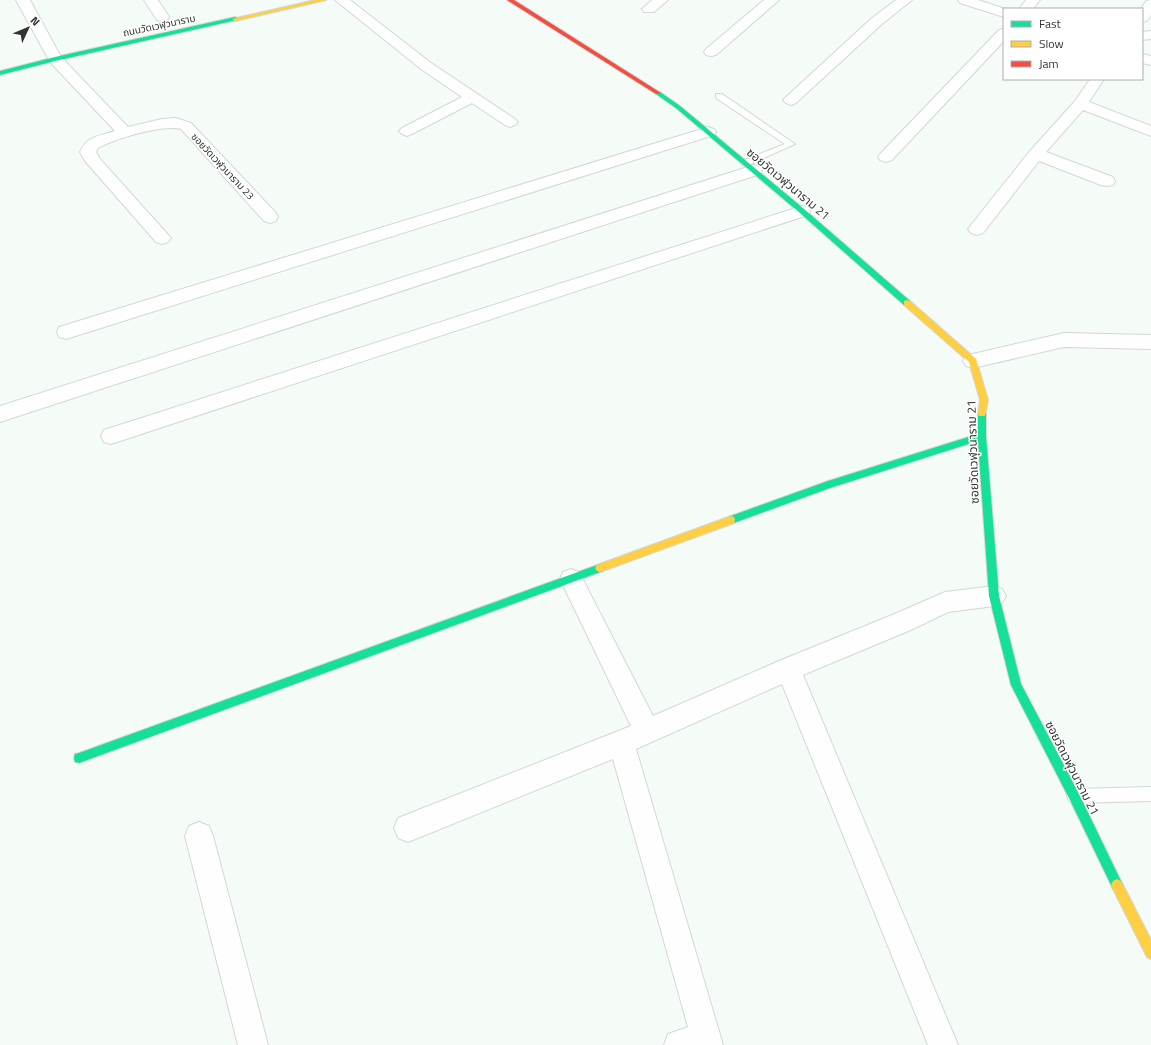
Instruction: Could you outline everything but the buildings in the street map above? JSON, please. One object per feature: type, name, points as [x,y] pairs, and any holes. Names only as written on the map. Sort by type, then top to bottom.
[{"type":"street","points":[[23,0],[55,59],[125,132]]},
{"type":"street","points":[[151,0],[162,17]]},
{"type":"street","name":"ถนนวัดเวฬุวนาราม","points":[[0,73],[55,59],[323,0]]},
{"type":"street","points":[[342,0],[426,66],[510,122]]},
{"type":"street","name":"ซอยวัดเวฬุวนาราม 21","points":[[510,0],[642,82],[678,107],[802,211],[973,361],[984,400],[982,436],[994,596],[1016,685],[1074,796],[1151,953]]},
{"type":"street","points":[[649,9],[661,0]]},
{"type":"street","points":[[711,52],[772,0]]},
{"type":"street","points":[[791,100],[877,21],[905,0]]},
{"type":"street","points":[[965,0],[1003,13]]},
{"type":"street","points":[[1027,8],[1033,0]]},
{"type":"street","points":[[1143,16],[1151,4]]},
{"type":"street","points":[[886,157],[1003,34]]},
{"type":"street","points":[[977,229],[1036,154],[1080,104],[1096,80]]},
{"type":"street","points":[[407,131],[473,97]]},
{"type":"street","points":[[1080,104],[1151,131]]},
{"type":"street","name":"ซอยวัดเวฬุวนาราม 23","points":[[162,238],[93,161],[88,152],[91,145],[125,132],[162,124],[176,123],[186,126],[270,217]]},
{"type":"street","points":[[66,332],[708,132]]},
{"type":"street","points":[[1036,154],[1107,181]]},
{"type":"street","points":[[0,414],[749,166]]},
{"type":"street","points":[[111,436],[802,211]]},
{"type":"street","points":[[973,361],[1064,340],[1151,342]]},
{"type":"street","points":[[79,758],[828,485],[982,436]]},
{"type":"street","points":[[571,578],[647,730]]},
{"type":"street","points":[[408,828],[621,743],[647,730],[905,622],[945,602],[994,596]]},
{"type":"street","points":[[788,670],[943,1045]]},
{"type":"street","points":[[621,743],[697,1042]]},
{"type":"street","points":[[199,836],[253,1045]]},
{"type":"lane","points":[[719,96],[791,144],[749,166]]},
{"type":"lane","points":[[1074,796],[1151,794]]},
{"type":"traffic: fast","points":[[0,73],[55,59],[235,19]]},
{"type":"traffic: fast","points":[[658,93],[678,107],[802,211],[907,303]]},
{"type":"traffic: fast","points":[[982,414],[982,436],[994,596],[1016,685],[1074,796],[1117,885]]},
{"type":"traffic: fast","points":[[731,520],[828,485],[982,436]]},
{"type":"traffic: fast","points":[[79,758],[600,568]]},
{"type":"traffic: slow","points":[[235,19],[323,0]]},
{"type":"traffic: slow","points":[[907,303],[973,361],[984,400],[982,414]]},
{"type":"traffic: slow","points":[[600,568],[731,520]]},
{"type":"traffic: slow","points":[[1117,885],[1151,953]]},
{"type":"traffic: jam","points":[[510,0],[658,93]]}]
